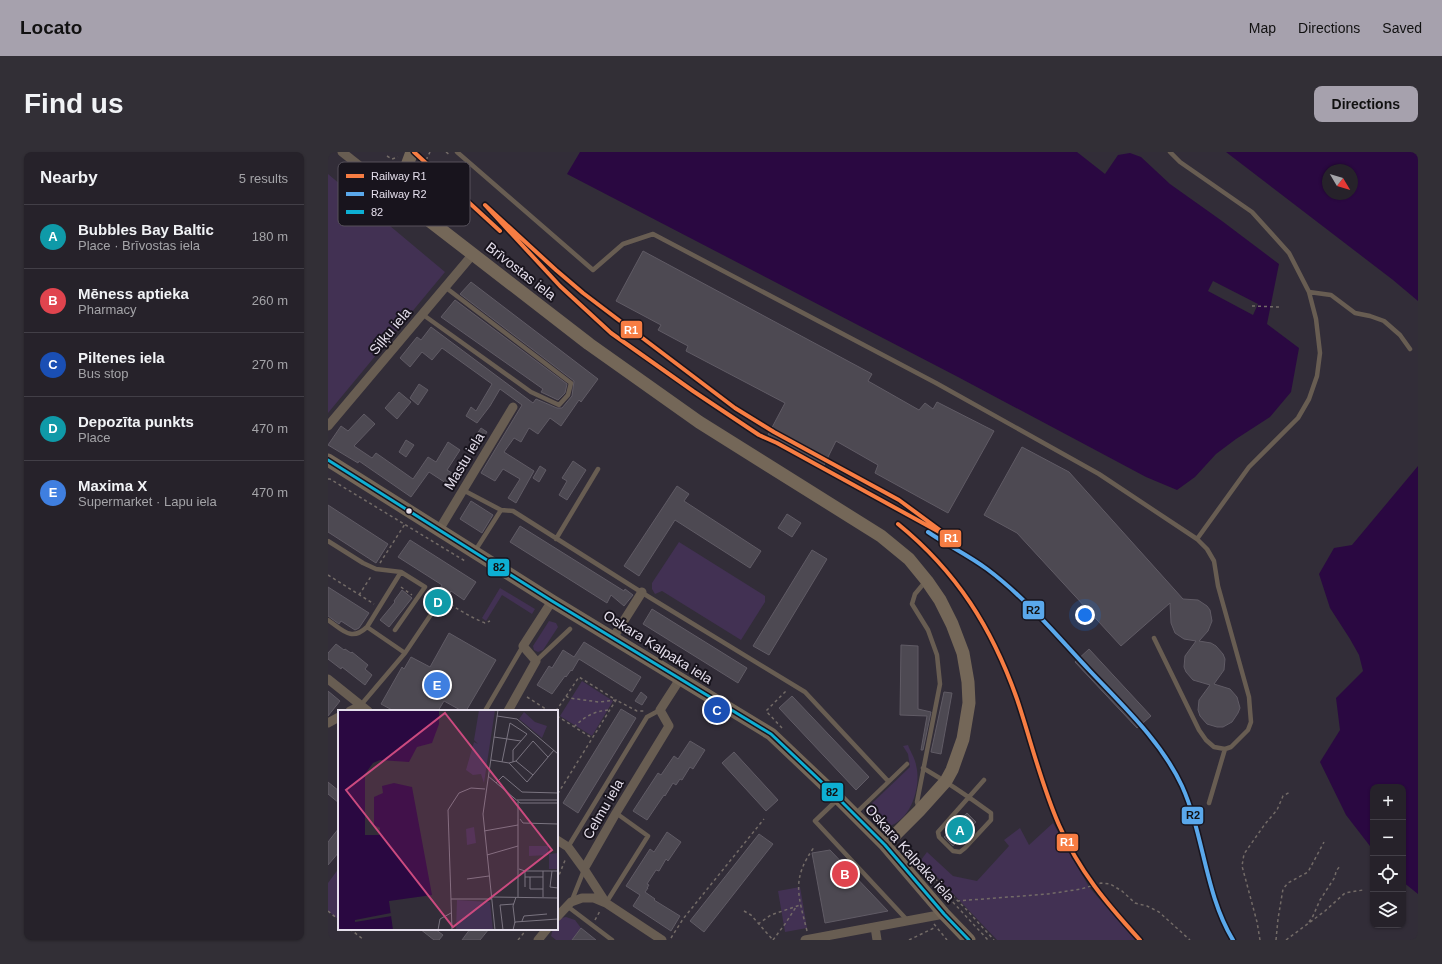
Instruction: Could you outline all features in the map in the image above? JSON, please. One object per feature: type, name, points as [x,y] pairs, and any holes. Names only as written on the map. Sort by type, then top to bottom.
[{"type":"street","name":"Brīvostas iela","points":[[342,152],[355,162]]},
{"type":"street","points":[[408,162],[412,152]]},
{"type":"street","name":"Brīvostas iela","points":[[437,226],[588,344],[699,422],[881,536],[909,559],[940,600],[952,624],[963,653],[968,682],[969,703],[963,739],[954,765],[946,781],[919,811],[888,841]]},
{"type":"street","name":"Siļķu iela","points":[[328,426],[473,254]]},
{"type":"street","name":"Mastu iela","points":[[439,530],[514,408]]},
{"type":"street","name":"Oskara Kalpaka iela","points":[[328,460],[439,530],[472,558],[552,601],[771,734],[854,815],[888,841],[944,914],[969,940]]},
{"type":"street","points":[[613,638],[642,592]]},
{"type":"street","points":[[509,710],[536,661],[523,646],[552,601]]},
{"type":"street","points":[[328,679],[364,708]]},
{"type":"street","points":[[660,710],[680,679]]},
{"type":"street","name":"Celmu iela","points":[[584,869],[669,726],[660,710]]},
{"type":"street","points":[[328,722],[338,717]]},
{"type":"street","points":[[558,841],[568,847],[606,903]]},
{"type":"street","points":[[558,916],[569,904],[582,898],[594,898],[606,903],[662,940]]},
{"type":"street","points":[[807,940],[944,914]]},
{"type":"street","points":[[875,927],[877,940]]},
{"type":"street","points":[[538,940],[546,930]]},
{"type":"lane","points":[[457,152],[469,162]]},
{"type":"lane","points":[[1170,152],[1180,162],[1252,212],[1289,253],[1309,292],[1316,319],[1320,353],[1317,376],[1309,399],[1298,418],[1249,467],[1197,539]]},
{"type":"lane","points":[[470,163],[593,270],[623,244],[653,234],[936,383],[1099,474],[1197,539],[1207,549],[1214,561],[1218,586],[1249,697],[1250,722],[1248,730],[1231,747],[1225,749],[1214,747],[1206,740],[1199,730],[1154,638]]},
{"type":"lane","points":[[422,314],[531,392],[559,405],[568,395],[571,382],[445,287]]},
{"type":"lane","points":[[1309,292],[1331,295],[1355,313],[1384,321],[1400,335],[1410,349]]},
{"type":"lane","points":[[556,539],[598,469]]},
{"type":"lane","points":[[463,490],[501,510],[513,511],[805,692],[888,781]]},
{"type":"lane","points":[[472,558],[501,510]]},
{"type":"lane","points":[[328,541],[363,563],[376,569],[401,572],[425,587],[395,630]]},
{"type":"lane","points":[[328,620],[348,633],[355,635],[361,632],[367,627],[401,572]]},
{"type":"lane","points":[[919,811],[917,802],[940,684],[937,655],[928,630],[912,604],[915,594],[926,581]]},
{"type":"lane","points":[[364,708],[405,653],[434,610]]},
{"type":"lane","points":[[367,627],[405,653]]},
{"type":"lane","points":[[536,661],[570,628]]},
{"type":"lane","points":[[485,710],[523,646]]},
{"type":"lane","points":[[568,847],[648,717],[660,710]]},
{"type":"lane","points":[[1209,803],[1225,749]]},
{"type":"lane","points":[[854,815],[907,764]]},
{"type":"lane","points":[[924,768],[946,781],[969,797],[991,813],[991,820],[965,848],[960,852],[953,851],[939,837],[938,832],[969,797],[984,780]]},
{"type":"lane","points":[[838,799],[815,821],[908,921]]},
{"type":"lane","points":[[606,903],[648,836],[616,813]]},
{"type":"lane","points":[[584,869],[569,904],[591,925],[612,940]]},
{"type":"path","points":[[427,162],[430,152]]},
{"type":"path","points":[[1252,306],[1279,307]]},
{"type":"path","points":[[328,479],[405,524],[472,558]]},
{"type":"path","points":[[359,595],[405,524]]},
{"type":"path","points":[[328,575],[379,608]]},
{"type":"path","points":[[394,582],[417,598]]},
{"type":"path","points":[[425,587],[451,605],[478,620],[485,623],[490,621]]},
{"type":"path","points":[[557,710],[579,677],[637,711],[660,710]]},
{"type":"path","points":[[784,730],[766,711],[792,684]]},
{"type":"path","points":[[519,692],[547,710]]},
{"type":"path","points":[[566,696],[569,698],[599,702],[616,700]]},
{"type":"path","points":[[558,793],[616,700]]},
{"type":"path","points":[[574,727],[588,715],[599,711],[609,710]]},
{"type":"path","points":[[558,717],[592,738]]},
{"type":"path","points":[[1260,940],[1257,922],[1242,866],[1244,854],[1265,824],[1278,810],[1283,796],[1290,792]]},
{"type":"path","points":[[670,940],[683,919],[764,819]]},
{"type":"path","points":[[888,841],[957,901],[994,940]]},
{"type":"path","points":[[888,841],[988,940]]},
{"type":"path","points":[[1276,940],[1283,890],[1288,883],[1308,872],[1324,842]]},
{"type":"path","points":[[807,940],[798,891],[798,878],[806,858],[815,846]]},
{"type":"path","points":[[558,878],[566,859],[568,847]]},
{"type":"path","points":[[1307,924],[1335,877],[1336,871],[1341,865]]},
{"type":"path","points":[[957,901],[1048,894],[1081,889],[1101,882],[1110,884],[1122,891],[1135,903],[1147,906],[1159,912],[1190,940]]},
{"type":"path","points":[[1286,940],[1325,911],[1345,893],[1363,890]]},
{"type":"path","points":[[591,925],[606,903]]},
{"type":"path","points":[[758,924],[771,915],[801,905]]},
{"type":"path","points":[[744,911],[751,915],[773,940],[786,924],[796,907]]},
{"type":"path","points":[[328,911],[338,919]]},
{"type":"path","points":[[928,917],[947,940]]},
{"type":"path","points":[[909,940],[936,927]]},
{"type":"path","points":[[351,930],[364,940]]},
{"type":"path","points":[[518,940],[526,930]]},
{"type":"shaded area","points":[[580,152],[1077,152],[1105,174],[1118,155],[1130,153],[1141,157],[1170,184],[1279,264],[1267,324],[1299,348],[1291,392],[1270,417],[1216,454],[1195,477],[1177,490],[1146,477],[958,377],[567,174]]},
{"type":"shaded area","points":[[1226,152],[1418,152],[1418,301],[1393,280]]},
{"type":"shaded area","points":[[328,174],[338,182],[338,226],[390,226],[445,272],[328,413]]},
{"type":"shaded area","points":[[1418,466],[1418,894],[1406,884],[1406,784],[1370,784],[1370,846],[1346,815],[1320,762],[1340,730],[1336,698],[1363,671],[1359,655],[1330,608],[1319,574],[1334,548],[1352,545]]},
{"type":"shaded area","points":[[679,542],[765,596],[765,602],[741,640],[662,591],[655,594],[652,589],[652,583]]},
{"type":"shaded area","points":[[500,588],[535,609],[532,614],[502,595],[486,621],[482,618]]},
{"type":"shaded area","points":[[549,621],[556,623],[558,627],[543,650],[538,652],[534,650],[533,646]]},
{"type":"shaded area","points":[[582,681],[613,701],[592,736],[560,716]]},
{"type":"shaded area","points":[[908,745],[916,765],[917,784],[915,793],[912,803],[901,819],[894,824],[885,827],[866,809],[910,767],[908,754],[903,746]]},
{"type":"shaded area","points":[[1053,823],[1089,887],[1135,940],[997,940],[921,860],[927,852],[953,876],[977,881],[1009,846],[1004,840],[1020,828],[1029,845]]},
{"type":"shaded area","points":[[338,869],[338,919],[328,911],[328,883]]},
{"type":"shaded area","points":[[800,887],[807,928],[785,932],[778,891]]},
{"type":"shaded area","points":[[566,917],[575,920],[581,928],[572,940],[556,940],[551,936],[553,930],[558,930],[558,921],[561,918]]},
{"type":"pier","points":[[1213,281],[1258,304],[1253,315],[1208,291]]},
{"type":"building","points":[[643,251],[872,374],[868,381],[919,410],[925,403],[933,409],[937,402],[994,431],[948,513],[875,473],[878,465],[836,441],[824,465],[768,435],[785,403],[686,351],[688,346],[658,330],[661,325],[616,301]]},
{"type":"building","points":[[471,282],[598,379],[581,402],[579,400],[561,426],[550,418],[538,434],[529,428],[521,442],[514,438],[504,452],[534,471],[516,503],[508,498],[520,479],[503,469],[495,481],[481,473],[522,405],[500,389],[490,406],[477,423],[466,416],[471,407],[476,411],[492,384],[442,348],[432,360],[422,352],[410,367],[400,358],[417,337],[421,340],[431,327],[533,403],[536,399],[557,408],[562,408],[572,396],[574,381],[460,294]]},
{"type":"building","points":[[455,300],[567,384],[565,393],[558,400],[541,392],[543,389],[441,317]]},
{"type":"building","points":[[419,384],[428,390],[418,405],[410,398]]},
{"type":"building","points":[[399,392],[411,402],[397,419],[385,408]]},
{"type":"building","points":[[364,414],[375,424],[354,446],[372,458],[376,453],[413,479],[428,457],[436,462],[448,442],[460,450],[447,470],[459,477],[452,487],[429,472],[411,497],[359,461],[358,463],[328,445],[341,426],[348,431]]},
{"type":"building","points":[[481,428],[487,432],[475,451],[469,446]]},
{"type":"building","points":[[406,440],[414,445],[406,457],[399,452]]},
{"type":"building","points":[[1022,447],[1069,472],[1183,599],[1198,600],[1207,606],[1210,610],[1212,621],[1208,631],[1199,641],[1211,643],[1223,654],[1225,659],[1224,670],[1214,684],[1230,689],[1237,697],[1240,708],[1232,722],[1223,727],[1217,727],[1207,724],[1200,716],[1198,710],[1199,700],[1210,685],[1193,680],[1186,672],[1184,667],[1185,656],[1196,641],[1184,639],[1175,633],[1171,623],[1170,603],[1121,646],[1017,533],[984,515]]},
{"type":"building","points":[[573,461],[586,470],[567,500],[559,495],[567,481],[562,478]]},
{"type":"building","points":[[540,466],[546,470],[539,482],[533,478]]},
{"type":"building","points":[[677,486],[689,494],[684,501],[761,551],[750,568],[675,520],[639,576],[624,566]]},
{"type":"building","points":[[471,501],[493,515],[482,533],[460,519]]},
{"type":"building","points":[[328,505],[388,544],[376,563],[328,532]]},
{"type":"building","points":[[787,514],[801,523],[792,537],[778,528]]},
{"type":"building","points":[[520,526],[624,591],[625,589],[633,595],[624,606],[611,595],[607,603],[510,542]]},
{"type":"building","points":[[410,540],[476,582],[464,600],[451,591],[441,607],[432,602],[442,585],[398,557]]},
{"type":"building","points":[[812,550],[827,559],[769,655],[753,646]]},
{"type":"building","points":[[328,587],[369,613],[359,628],[355,630],[341,621],[339,624],[328,616]]},
{"type":"building","points":[[402,590],[412,598],[389,627],[380,620],[395,602],[394,601]]},
{"type":"building","points":[[652,609],[747,668],[738,683],[643,624]]},
{"type":"building","points":[[449,633],[496,660],[467,710],[460,710],[444,701],[439,710],[392,710],[381,704],[402,667],[404,669],[411,657],[430,667]]},
{"type":"building","points":[[584,642],[641,677],[632,692],[579,659],[572,671],[571,670],[566,677],[565,676],[552,694],[537,685],[549,666],[552,668],[563,650],[574,657]]},
{"type":"building","points":[[336,644],[344,650],[345,649],[351,653],[352,652],[368,665],[365,669],[372,675],[365,685],[342,667],[341,669],[328,659],[328,653]]},
{"type":"building","points":[[901,645],[918,646],[918,709],[931,712],[923,750],[921,750],[927,716],[900,715]]},
{"type":"building","points":[[1089,649],[1151,716],[1137,728],[1075,662]]},
{"type":"building","points":[[328,691],[340,701],[328,716]]},
{"type":"building","points":[[641,692],[647,697],[642,705],[635,701]]},
{"type":"building","points":[[944,692],[952,693],[941,754],[931,752]]},
{"type":"building","points":[[792,696],[869,777],[856,790],[779,708]]},
{"type":"building","points":[[621,709],[636,718],[578,813],[563,803]]},
{"type":"building","points":[[690,741],[705,750],[693,769],[690,767],[682,780],[680,779],[676,785],[673,783],[647,820],[633,811],[658,773],[661,775],[674,756],[678,759]]},
{"type":"building","points":[[734,752],[778,800],[766,811],[722,763]]},
{"type":"building","points":[[328,782],[338,790],[338,802],[328,794]]},
{"type":"building","points":[[967,813],[976,822],[953,846],[944,837]]},
{"type":"building","points":[[338,829],[338,853],[328,865],[328,842]]},
{"type":"building","points":[[667,832],[681,842],[668,861],[666,859],[659,871],[656,870],[647,884],[649,885],[645,892],[655,899],[654,900],[680,916],[671,931],[633,906],[640,895],[626,886],[650,849],[654,852]]},
{"type":"building","points":[[759,834],[773,844],[704,932],[690,921]]},
{"type":"building","points":[[830,850],[888,911],[825,923],[812,853]]},
{"type":"building","points":[[581,928],[596,940],[572,940]]},
{"type":"building","points":[[421,930],[436,930],[443,935],[439,940],[434,940]]},
{"type":"building","points":[[469,930],[488,930],[480,940],[462,940]]},
{"type":"rail line","name":"R1","points":[[414,152],[425,162]]},
{"type":"rail line","name":"R1","points":[[470,203],[500,231]]},
{"type":"rail line","name":"R1","points":[[485,205],[583,293],[735,408],[774,432],[899,500],[952,539],[777,443],[759,435],[693,391],[611,333],[560,286],[485,205]]},
{"type":"rail line","name":"R1","points":[[898,524],[919,542],[938,562],[955,582],[984,625],[996,648],[1017,699],[1047,794],[1067,842],[1075,857],[1105,900],[1140,940]]},
{"type":"rail line","name":"R2","points":[[928,532],[980,564],[1015,592],[1128,711],[1152,739],[1163,754],[1182,786],[1195,824],[1216,903],[1233,940]]},
{"type":"transit line","name":"82","points":[[328,460],[552,601],[771,734],[885,845],[944,914],[969,940]]},
{"type":"place","name":"Depozīta punkts","points":[[438,602]]},
{"type":"place","name":"Maxima X","points":[[437,685]]},
{"type":"place","name":"Piltenes iela","points":[[717,710]]},
{"type":"place","name":"Bubbles Bay Baltic","points":[[960,830]]},
{"type":"place","name":"Mēness aptieka","points":[[845,874]]}]
